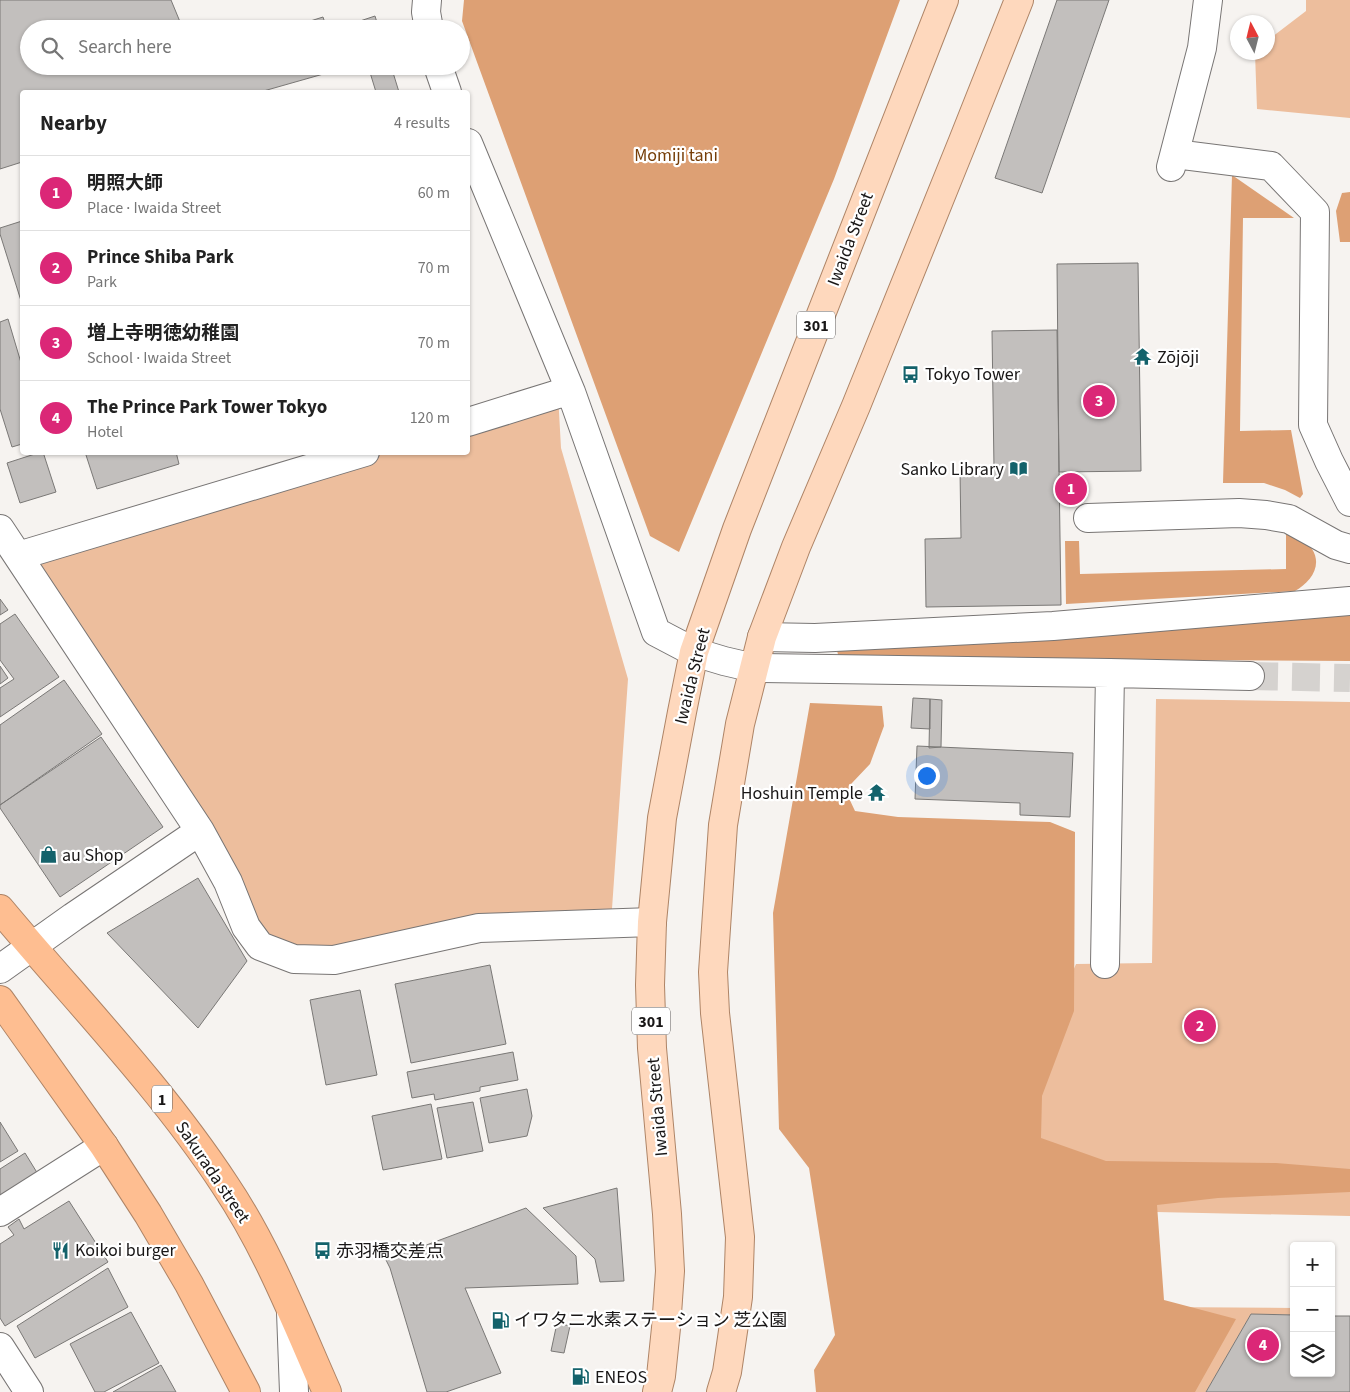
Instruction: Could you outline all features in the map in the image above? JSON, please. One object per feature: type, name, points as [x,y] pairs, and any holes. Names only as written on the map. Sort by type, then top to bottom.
[{"type":"highway","name":"Sakurada street","points":[[0,909],[172,1110],[226,1186],[262,1249],[327,1392]]},
{"type":"highway","points":[[0,1000],[104,1146],[148,1214],[189,1284],[246,1392]]},
{"type":"main road","name":"Iwaida Street","points":[[657,1392],[661,1376],[670,1271],[667,1214],[652,1048],[650,985],[652,922],[662,818],[694,652],[737,529],[944,0]]},
{"type":"main road","points":[[721,1392],[727,1372],[738,1297],[740,1238],[715,1014],[714,972],[723,825],[740,724],[762,637],[796,547],[964,142],[1019,0]]},
{"type":"street","points":[[427,0],[427,20]]},
{"type":"street","points":[[1208,0],[1202,48],[1173,161],[1271,166],[1315,212],[1313,425],[1350,502]]},
{"type":"street","points":[[441,75],[447,90]]},
{"type":"street","points":[[470,148],[571,392],[656,632],[694,652],[753,671],[806,669],[1250,676]]},
{"type":"street","points":[[470,418],[571,392]]},
{"type":"street","points":[[18,556],[355,455]]},
{"type":"street","points":[[1088,518],[1239,513],[1266,515],[1289,519],[1336,545],[1350,549]]},
{"type":"street","points":[[0,529],[200,831],[228,882],[246,926],[260,946],[294,959],[334,960],[479,928],[652,922]]},
{"type":"street","points":[[762,637],[815,638],[1053,626],[1350,601]]},
{"type":"street","points":[[1105,964],[1110,673]]},
{"type":"street","points":[[0,969],[200,831]]},
{"type":"street","points":[[0,1212],[104,1146]]},
{"type":"street","points":[[291,1312],[294,1392]]},
{"type":"street","points":[[0,1347],[29,1392]]},
{"type":"shaded area","points":[[1306,0],[1350,0],[1350,118],[1257,109],[1255,60],[1275,60],[1275,35],[1306,11]]},
{"type":"shaded area","points":[[558,394],[561,448],[628,679],[611,923],[334,960],[260,946],[18,556],[358,455],[470,455],[470,421]]},
{"type":"shaded area","points":[[1156,699],[1350,702],[1350,1216],[1156,1212],[1157,1307],[1290,1308],[1290,1315],[1251,1314],[1206,1392],[1018,1392],[1023,1089],[1076,964],[1152,963]]},
{"type":"green space","name":"Momiji tani","points":[[464,0],[900,0],[834,179],[679,552],[650,536],[470,43],[470,20],[462,20]]},
{"type":"green space","points":[[1232,175],[1294,218],[1243,218],[1240,431],[1291,430],[1303,494],[1300,498],[1285,490],[1264,483],[1223,483]]},
{"type":"green space","points":[[1350,192],[1350,242],[1340,242],[1336,211],[1342,193]]},
{"type":"green space","points":[[1286,530],[1303,540],[1315,555],[1315,568],[1310,579],[1295,591],[1066,604],[1065,541],[1079,541],[1080,574],[1286,569]]},
{"type":"green space","points":[[1350,612],[1350,661],[839,658],[836,647]]},
{"type":"green space","points":[[810,703],[882,706],[884,726],[870,764],[852,783],[847,794],[855,811],[898,817],[1050,822],[1075,832],[1074,1011],[1042,1096],[1041,1138],[1106,1161],[1276,1163],[1350,1169],[1350,1192],[1218,1198],[1157,1205],[1164,1300],[1236,1319],[1195,1392],[816,1392],[814,1370],[835,1335],[809,1168],[779,1129],[773,913]]},
{"type":"building","points":[[0,0],[171,0],[179,20],[20,20],[20,75],[320,75],[267,90],[20,90],[20,163],[0,169]]},
{"type":"building","points":[[1057,0],[1109,0],[1042,193],[995,178]]},
{"type":"building","points":[[375,16],[376,20],[363,20]]},
{"type":"building","points":[[323,17],[324,20],[314,20]]},
{"type":"building","points":[[371,75],[394,75],[398,90],[375,90]]},
{"type":"building","points":[[20,222],[20,298],[0,234],[0,228]]},
{"type":"building","points":[[1138,263],[1141,471],[1059,472],[1057,264]]},
{"type":"building","points":[[8,319],[20,359],[20,445],[12,447],[0,409],[0,322]]},
{"type":"building","name":"Sanko Library","points":[[1057,330],[1061,605],[926,607],[925,539],[961,538],[960,469],[994,468],[992,331]]},
{"type":"building","points":[[32,455],[44,455],[56,492],[20,503],[7,463]]},
{"type":"building","points":[[86,455],[177,455],[179,464],[97,489]]},
{"type":"building","points":[[0,599],[8,610],[0,615]]},
{"type":"building","points":[[15,614],[59,677],[0,717],[0,688],[14,679],[0,660],[0,624]]},
{"type":"building","points":[[0,666],[8,678],[0,684]]},
{"type":"building","points":[[64,680],[102,734],[0,805],[0,725]]},
{"type":"building","points":[[913,698],[930,699],[930,729],[911,728]]},
{"type":"building","points":[[930,699],[942,700],[941,747],[929,748]]},
{"type":"building","points":[[101,737],[163,827],[60,897],[0,808],[0,805]]},
{"type":"building","points":[[917,746],[1073,753],[1070,817],[1020,815],[1020,803],[915,799]]},
{"type":"building","points":[[198,878],[247,961],[198,1028],[107,933]]},
{"type":"building","points":[[490,965],[506,1044],[411,1063],[395,984]]},
{"type":"building","points":[[360,990],[377,1075],[326,1085],[310,1000]]},
{"type":"building","points":[[513,1052],[518,1080],[480,1087],[480,1091],[435,1100],[434,1094],[412,1098],[407,1072]]},
{"type":"building","points":[[527,1089],[532,1116],[527,1136],[489,1143],[480,1098]]},
{"type":"building","points":[[473,1102],[483,1151],[447,1158],[437,1108]]},
{"type":"building","points":[[431,1104],[442,1159],[383,1170],[372,1116]]},
{"type":"building","points":[[0,1122],[18,1151],[0,1162]]},
{"type":"building","points":[[25,1153],[44,1184],[0,1211],[0,1169]]},
{"type":"building","points":[[617,1188],[624,1281],[600,1282],[595,1259],[543,1208]]},
{"type":"building","points":[[69,1201],[108,1262],[5,1326],[0,1318],[0,1244],[14,1235],[8,1227],[19,1219],[24,1229]]},
{"type":"building","points":[[526,1208],[576,1256],[578,1284],[465,1288],[501,1373],[446,1392],[427,1392],[386,1260]]},
{"type":"building","points":[[108,1268],[128,1307],[35,1358],[17,1326]]},
{"type":"building","points":[[131,1312],[159,1363],[104,1392],[95,1392],[70,1344]]},
{"type":"building","points":[[1251,1314],[1290,1315],[1290,1377],[1335,1377],[1335,1316],[1350,1316],[1350,1392],[1206,1392]]},
{"type":"building","points":[[557,1323],[570,1326],[564,1353],[551,1351]]},
{"type":"building","points":[[161,1365],[176,1392],[113,1392]]},
{"type":"tunnel","points":[[1250,676],[1350,678]]},
{"type":"place","name":"Zōjōji","points":[[1143,357]]},
{"type":"place","name":"Tokyo Tower","points":[[911,374]]},
{"type":"place","name":"増上寺明徳幼稚園","points":[[1099,401]]},
{"type":"place","name":"Sanko Library","points":[[1018,469]]},
{"type":"place","name":"明照大師","points":[[1071,489]]},
{"type":"place","name":"Hoshuin Temple","points":[[877,793]]},
{"type":"place","name":"au Shop","points":[[48,855]]},
{"type":"place","name":"Prince Shiba Park","points":[[1200,1026]]},
{"type":"place","name":"Koikoi burger","points":[[61,1250]]},
{"type":"place","name":"赤羽橋交差点","points":[[322,1251]]},
{"type":"place","name":"イワタニ水素ステーション 芝公園","points":[[500,1320]]},
{"type":"place","name":"The Prince Park Tower Tokyo","points":[[1263,1345]]},
{"type":"place","name":"ENEOS","points":[[581,1377]]}]
